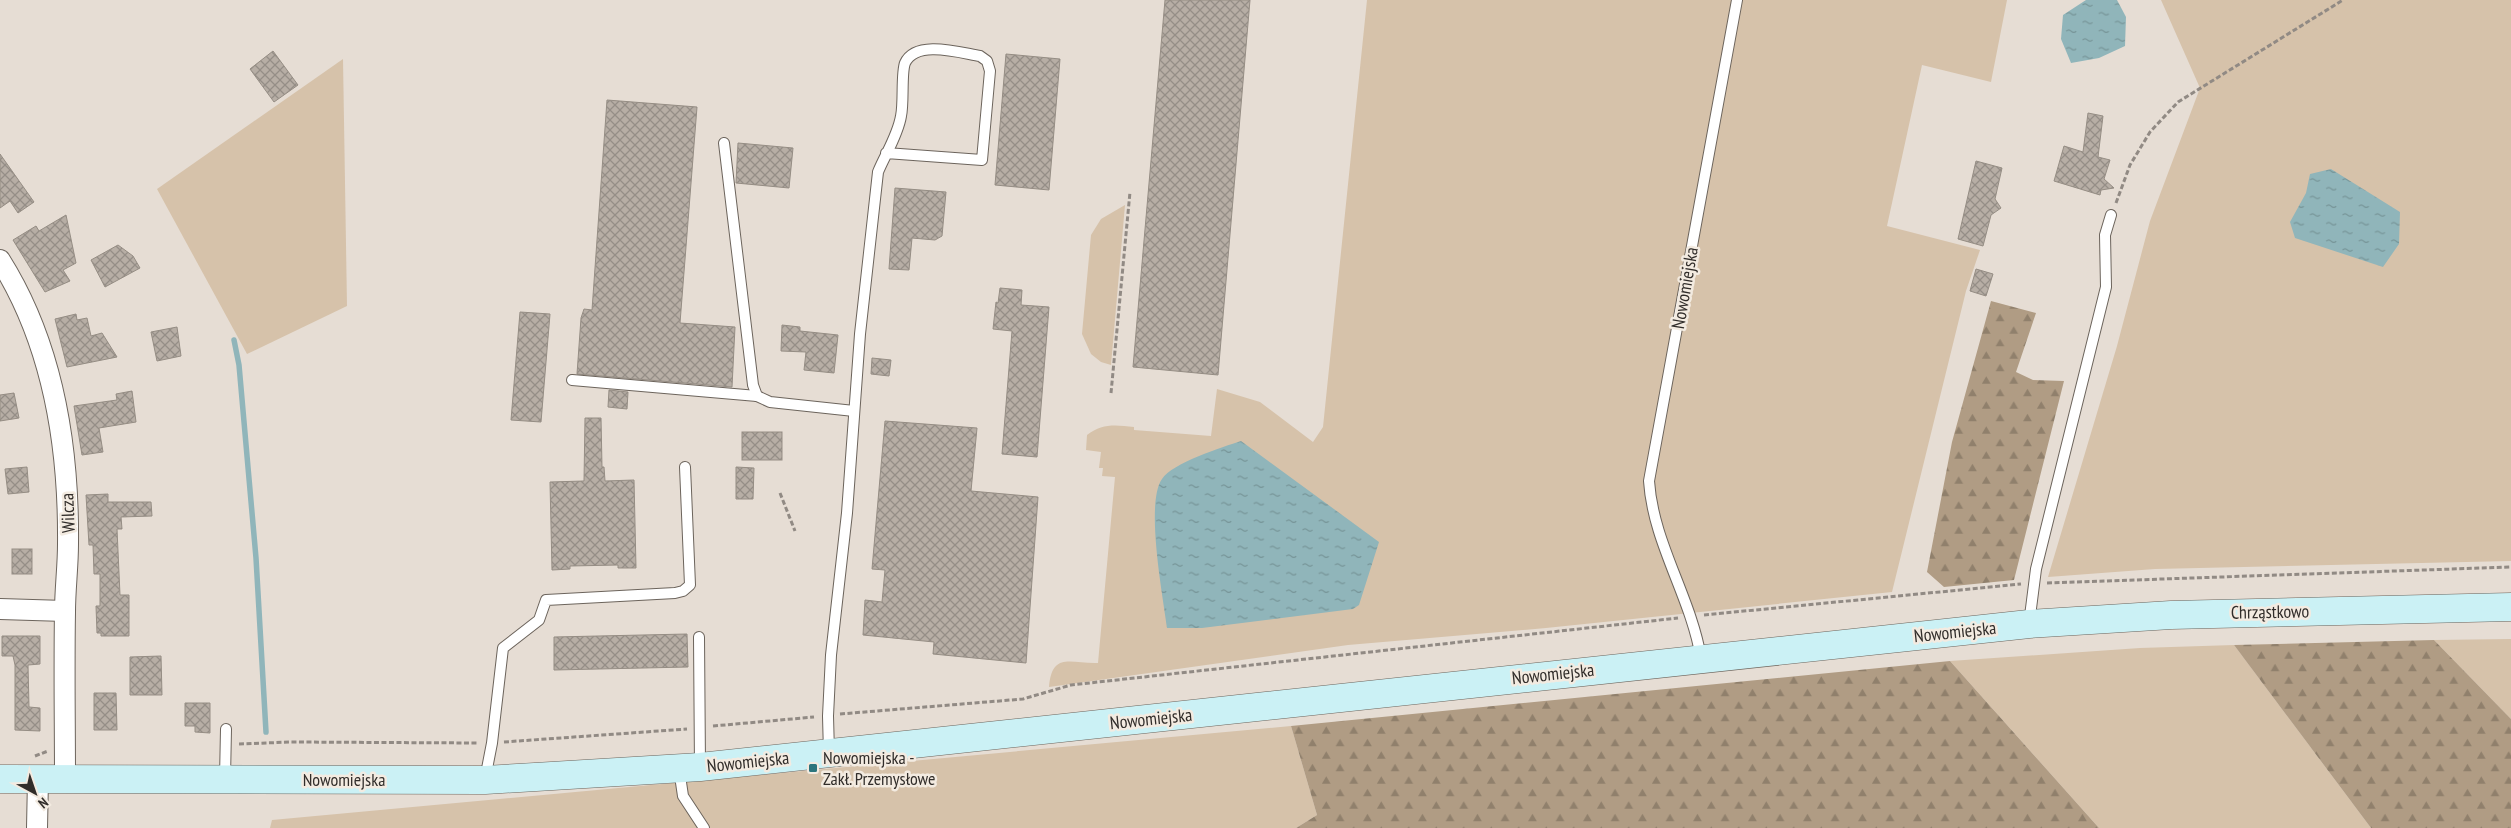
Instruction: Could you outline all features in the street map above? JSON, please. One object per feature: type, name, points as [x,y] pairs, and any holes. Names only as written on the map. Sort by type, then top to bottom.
[{"type":"street","name":"Wilcza","points":[[0,260],[30,316],[50,377],[62,434],[68,536],[65,611],[66,779]]},
{"type":"street","name":"Chrząstkowo","points":[[2029,624],[2171,615],[2511,607]]},
{"type":"street","points":[[0,609],[65,611]]},
{"type":"street","name":"Nowomiejska","points":[[0,779],[485,780],[689,768],[2029,624]]},
{"type":"street","points":[[37,828],[38,779]]},
{"type":"lane","name":"Nowomiejska","points":[[1701,658],[1691,616],[1657,526],[1650,499],[1649,481],[1738,0]]},
{"type":"lane","points":[[830,754],[828,716],[831,655],[847,513],[860,334],[878,172],[901,117],[905,63],[915,52],[928,48],[980,56],[987,61],[990,71],[982,160],[886,153]]},
{"type":"lane","points":[[724,143],[753,386],[757,396]]},
{"type":"lane","points":[[2029,624],[2034,583],[2106,287],[2104,235],[2111,215]]},
{"type":"lane","points":[[572,380],[757,396],[770,402],[854,411]]},
{"type":"lane","points":[[485,780],[492,743],[503,648],[539,620],[546,600],[675,592],[683,591],[690,585],[685,467]]},
{"type":"lane","points":[[699,637],[699,728],[683,796],[704,828]]},
{"type":"lane","points":[[225,779],[226,729]]},
{"type":"path","points":[[2111,215],[2130,165],[2150,132],[2178,102],[2343,0]]},
{"type":"path","points":[[1111,393],[1130,192]]},
{"type":"path","points":[[780,493],[795,531]]},
{"type":"path","points":[[226,745],[291,742],[492,743],[699,728],[1023,698],[1071,685],[1691,616],[2034,583],[2511,567]]},
{"type":"shaded area","points":[[1367,0],[2007,0],[1991,82],[1922,65],[1887,226],[1980,250],[1966,291],[1892,592],[1546,628],[1348,645],[1049,687],[1054,668],[1059,664],[1064,662],[1098,663],[1115,477],[1102,476],[1103,468],[1099,468],[1101,452],[1086,450],[1087,435],[1098,428],[1115,425],[1134,427],[1134,430],[1211,436],[1217,389],[1260,402],[1313,442],[1323,427]]},
{"type":"shaded area","points":[[2161,0],[2511,0],[2511,561],[2155,569],[2048,577],[2117,346],[2150,221],[2200,88]]},
{"type":"shaded area","points":[[343,59],[347,306],[247,354],[157,189]]},
{"type":"shaded area","points":[[1125,205],[1111,365],[1101,362],[1091,354],[1082,334],[1091,235],[1101,219]]},
{"type":"shaded area","points":[[2511,639],[2511,719],[2434,640]]},
{"type":"shaded area","points":[[2234,645],[2371,828],[2099,828],[1950,661],[2140,648]]},
{"type":"shaded area","points":[[1291,726],[1317,815],[1296,828],[270,828],[272,820]]},
{"type":"green space","points":[[1991,301],[2036,313],[2016,372],[2033,380],[2064,381],[2014,580],[1944,587],[1927,572],[1952,442]]},
{"type":"green space","points":[[2434,640],[2511,719],[2511,828],[2371,828],[2234,645]]},
{"type":"green space","points":[[1950,661],[2099,828],[1296,828],[1317,815],[1291,726]]},
{"type":"water","points":[[2086,0],[2117,0],[2126,17],[2125,46],[2099,58],[2071,63],[2061,39],[2063,15]]},
{"type":"water","points":[[2331,169],[2400,212],[2399,244],[2383,267],[2295,238],[2290,222],[2306,193],[2310,174]]},
{"type":"water","points":[[1241,441],[1379,542],[1359,605],[1353,609],[1202,628],[1167,628],[1155,528],[1157,491],[1162,479],[1176,467],[1198,456]]},
{"type":"building","points":[[1165,0],[1250,0],[1218,375],[1133,367]]},
{"type":"building","points":[[273,51],[298,85],[274,102],[250,69]]},
{"type":"building","points":[[1006,54],[1060,59],[1049,190],[995,185]]},
{"type":"building","points":[[607,100],[697,107],[680,323],[735,327],[732,387],[577,374],[581,318],[584,309],[592,310]]},
{"type":"building","points":[[2088,113],[2103,116],[2098,157],[2110,160],[2104,179],[2114,188],[2101,190],[2100,195],[2054,181],[2064,146],[2083,152]]},
{"type":"building","points":[[738,143],[793,148],[789,188],[736,183]]},
{"type":"building","points":[[0,154],[34,202],[18,213],[10,201],[0,208]]},
{"type":"building","points":[[1976,161],[2002,168],[1995,199],[2001,208],[1991,215],[1983,246],[1958,239]]},
{"type":"building","points":[[895,188],[946,192],[942,236],[935,240],[912,238],[909,270],[889,269]]},
{"type":"building","points":[[66,215],[76,263],[63,270],[70,281],[45,292],[13,240],[36,226],[39,231]]},
{"type":"building","points":[[118,245],[133,256],[140,268],[105,287],[91,260]]},
{"type":"building","points":[[1976,269],[1993,274],[1986,296],[1970,291]]},
{"type":"building","points":[[1000,288],[1022,290],[1021,305],[1049,307],[1037,457],[1002,454],[1012,331],[993,329],[996,302],[998,303]]},
{"type":"building","points":[[520,312],[550,314],[541,422],[511,420]]},
{"type":"building","points":[[76,314],[77,320],[87,318],[91,336],[102,333],[117,357],[67,367],[55,319]]},
{"type":"building","points":[[782,325],[800,327],[800,331],[838,335],[834,373],[804,370],[806,352],[781,351]]},
{"type":"building","points":[[177,327],[181,356],[157,361],[151,332]]},
{"type":"building","points":[[872,358],[891,360],[889,376],[871,374]]},
{"type":"building","points":[[609,390],[628,392],[627,409],[608,407]]},
{"type":"building","points":[[132,391],[136,422],[99,428],[103,452],[82,455],[74,406],[117,400],[116,394]]},
{"type":"building","points":[[14,393],[19,418],[0,421],[0,395]]},
{"type":"building","points":[[585,418],[601,418],[602,467],[604,467],[605,481],[634,480],[636,568],[618,568],[618,565],[570,566],[570,569],[552,570],[550,482],[584,481]]},
{"type":"building","points":[[885,421],[977,428],[971,491],[1038,497],[1026,663],[933,654],[934,642],[863,635],[865,600],[882,602],[885,570],[872,569]]},
{"type":"building","points":[[742,432],[782,432],[782,460],[742,460]]},
{"type":"building","points":[[27,467],[29,492],[8,494],[5,469]]},
{"type":"building","points":[[736,467],[754,468],[753,499],[736,499]]},
{"type":"building","points":[[108,494],[108,502],[151,502],[152,516],[121,517],[122,529],[117,529],[120,595],[129,595],[129,636],[101,636],[101,633],[97,633],[96,606],[100,606],[100,574],[94,574],[93,545],[89,545],[86,495]]},
{"type":"building","points":[[12,549],[32,549],[32,574],[12,574]]},
{"type":"building","points":[[687,634],[688,667],[554,670],[554,637]]},
{"type":"building","points":[[2,636],[40,636],[40,664],[28,665],[29,707],[40,708],[40,731],[15,730],[15,665],[13,656],[2,656]]},
{"type":"building","points":[[161,656],[162,695],[130,695],[130,657]]},
{"type":"building","points":[[94,693],[116,693],[117,730],[94,730]]},
{"type":"building","points":[[185,703],[210,703],[210,733],[195,732],[195,726],[185,726]]},
{"type":"waterway","points":[[234,340],[239,365],[256,558],[266,732]]},
{"type":"place","name":"Nowomiejska - Zakł. Przemysłowe","points":[[813,768]]}]
